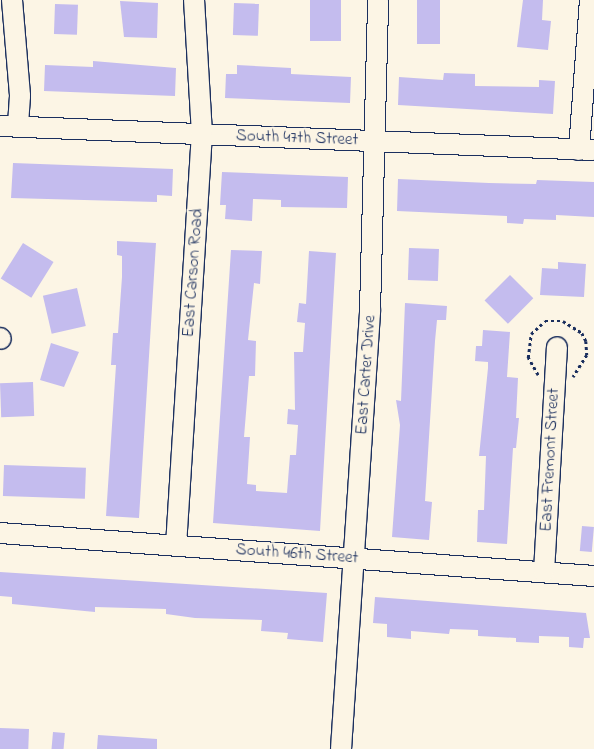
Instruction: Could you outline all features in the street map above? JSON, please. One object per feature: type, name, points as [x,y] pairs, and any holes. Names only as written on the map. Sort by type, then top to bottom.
[{"type":"street","points":[[9,126],[20,96],[12,0]]},
{"type":"street","name":"East Carson Road","points":[[176,546],[202,134],[194,0]]},
{"type":"street","name":"East Carter Drive","points":[[341,749],[370,312],[373,141],[378,0]]},
{"type":"street","points":[[587,150],[590,0]]},
{"type":"street","name":"South 47th Street","points":[[9,126],[587,150]]},
{"type":"street","name":"East Fremont Street","points":[[544,572],[557,347]]},
{"type":"street","name":"South 46th Street","points":[[0,533],[594,576]]},
{"type":"path","points":[[564,321],[582,333],[586,341],[587,355],[569,384]]},
{"type":"building","points":[[310,0],[341,0],[341,41],[310,41]]},
{"type":"building","points":[[417,0],[440,0],[440,44],[417,44]]},
{"type":"building","points":[[523,0],[543,0],[542,20],[551,21],[548,50],[517,47]]},
{"type":"building","points":[[120,1],[158,3],[157,38],[124,37]]},
{"type":"building","points":[[234,3],[259,4],[258,36],[233,35]]},
{"type":"building","points":[[55,4],[78,5],[77,35],[54,34]]},
{"type":"building","points":[[93,61],[176,68],[175,96],[44,91],[45,65],[93,67]]},
{"type":"building","points":[[237,65],[291,68],[291,74],[351,77],[350,103],[225,98],[226,74],[237,74]]},
{"type":"building","points":[[444,73],[475,74],[475,86],[539,87],[539,80],[555,81],[553,114],[398,105],[399,77],[443,80]]},
{"type":"building","points":[[13,163],[173,169],[172,196],[157,195],[157,202],[11,198]]},
{"type":"building","points":[[222,172],[348,177],[347,208],[281,207],[281,200],[253,199],[252,221],[225,219],[226,205],[220,205]]},
{"type":"building","points":[[398,179],[536,184],[537,180],[594,182],[594,217],[556,215],[556,220],[524,219],[523,224],[507,223],[507,216],[397,211]]},
{"type":"building","points":[[117,241],[156,243],[139,518],[106,516],[116,365],[111,365],[113,333],[118,333],[122,277],[122,256],[117,255]]},
{"type":"building","points":[[23,243],[54,262],[31,298],[1,279]]},
{"type":"building","points":[[409,248],[439,249],[438,281],[408,280]]},
{"type":"building","points":[[231,250],[262,251],[260,284],[254,283],[248,340],[256,341],[255,376],[249,376],[244,437],[250,437],[247,484],[256,485],[256,491],[287,493],[290,455],[296,455],[298,425],[287,424],[288,409],[295,410],[294,352],[303,352],[305,323],[297,322],[299,303],[306,304],[309,251],[336,253],[320,531],[213,523]]},
{"type":"building","points":[[558,262],[586,264],[584,297],[540,295],[542,268],[558,269]]},
{"type":"building","points":[[510,275],[533,298],[508,324],[485,300]]},
{"type":"building","points":[[77,288],[86,326],[52,334],[43,296]]},
{"type":"building","points":[[405,303],[447,306],[446,320],[437,320],[435,341],[425,501],[432,502],[429,540],[392,537],[400,425],[396,400],[401,401]]},
{"type":"building","points":[[483,330],[510,332],[507,377],[518,378],[516,418],[519,418],[516,448],[513,448],[507,544],[477,542],[478,510],[484,510],[486,456],[479,456],[488,362],[475,361],[476,346],[482,346]]},
{"type":"building","points":[[51,343],[79,352],[64,387],[40,380]]},
{"type":"building","points":[[33,382],[34,416],[1,417],[0,383]]},
{"type":"building","points":[[4,465],[86,468],[85,499],[3,496]]},
{"type":"building","points":[[582,526],[594,527],[592,552],[580,551]]},
{"type":"building","points":[[0,572],[327,593],[323,642],[287,639],[288,633],[261,631],[262,620],[195,618],[166,614],[166,609],[95,607],[95,612],[12,604],[12,597],[0,596]]},
{"type":"building","points":[[375,597],[586,613],[590,638],[584,638],[583,648],[569,647],[569,637],[539,636],[539,643],[516,642],[516,638],[478,636],[478,630],[450,629],[449,634],[411,631],[411,639],[387,637],[387,624],[373,623]]},
{"type":"building","points":[[0,728],[29,729],[28,749],[0,749]]},
{"type":"building","points":[[53,732],[65,733],[64,749],[52,749]]},
{"type":"building","points":[[98,735],[157,739],[157,749],[97,749]]}]
